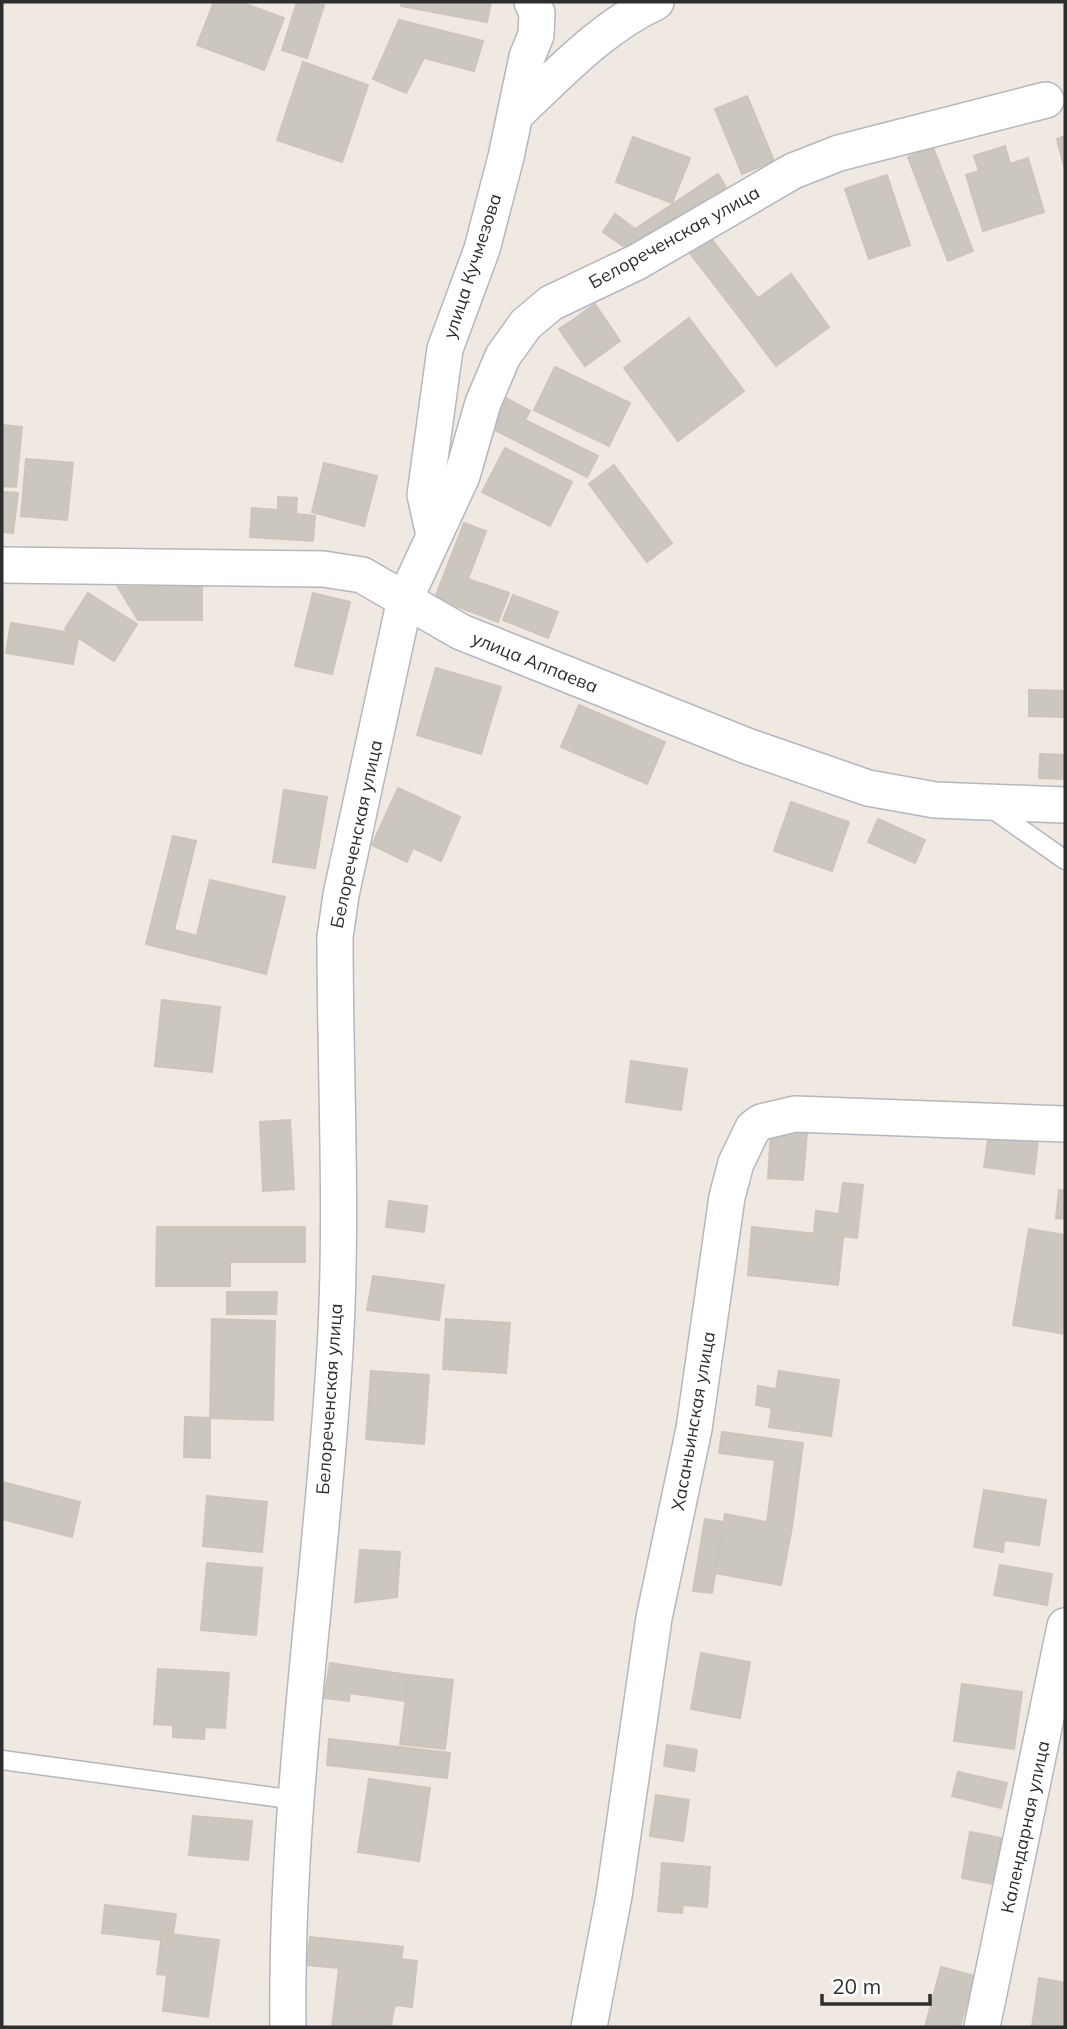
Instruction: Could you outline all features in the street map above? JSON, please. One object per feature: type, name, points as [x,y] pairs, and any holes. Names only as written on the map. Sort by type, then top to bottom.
[{"type":"street","name":"улица Кучмезова","points":[[434,535],[425,495],[446,349],[482,249],[516,114],[527,57],[536,35],[537,13],[532,2]]},
{"type":"street","points":[[516,114],[601,34],[625,16],[656,2]]},
{"type":"street","name":"Белореченская улица","points":[[288,2027],[287,1976],[296,1800],[335,1350],[339,1241],[335,937],[341,895],[405,599],[462,477],[483,404],[503,356],[526,324],[551,303],[638,262],[793,171],[839,153],[1046,100]]},
{"type":"street","name":"улица Аппаева","points":[[2,565],[323,569],[362,575],[473,637],[620,697],[821,773],[868,788],[935,800],[1065,805]]},
{"type":"street","name":"Хасаньинская улица","points":[[589,2027],[614,1896],[654,1618],[694,1429],[727,1197],[746,1138],[761,1122],[795,1114],[1065,1124]]},
{"type":"street","name":"Календарная улица","points":[[982,2027],[1065,1626]]},
{"type":"lane","points":[[980,800],[1065,860]]},
{"type":"lane","points":[[2,1760],[296,1800]]},
{"type":"building","points":[[214,2],[240,2],[284,18],[264,70],[197,45]]},
{"type":"building","points":[[297,2],[324,5],[307,58],[282,50]]},
{"type":"building","points":[[402,2],[491,2],[487,22],[401,6]]},
{"type":"building","points":[[399,20],[483,41],[474,71],[424,58],[406,93],[373,79]]},
{"type":"building","points":[[303,62],[368,85],[342,162],[277,140]]},
{"type":"building","points":[[747,96],[774,161],[742,174],[715,109]]},
{"type":"building","points":[[1065,136],[1065,170],[1057,139]]},
{"type":"building","points":[[633,137],[690,158],[672,203],[616,182]]},
{"type":"building","points":[[1005,146],[1010,164],[1028,158],[1044,212],[983,231],[966,175],[979,171],[974,156]]},
{"type":"building","points":[[933,147],[973,251],[948,261],[908,157]]},
{"type":"building","points":[[718,174],[729,192],[632,252],[603,232],[615,214],[635,229]]},
{"type":"building","points":[[887,175],[910,245],[869,259],[845,189]]},
{"type":"building","points":[[709,236],[758,298],[737,314],[689,252]]},
{"type":"building","points":[[791,274],[829,327],[776,366],[737,314]]},
{"type":"building","points":[[595,304],[620,341],[603,353],[577,317]]},
{"type":"building","points":[[577,317],[603,353],[585,366],[559,329]]},
{"type":"building","points":[[689,318],[744,391],[678,441],[624,368]]},
{"type":"building","points":[[555,367],[630,403],[609,446],[534,410]]},
{"type":"building","points":[[502,396],[530,411],[525,420],[598,456],[587,477],[487,426]]},
{"type":"building","points":[[2,425],[22,427],[16,487],[2,486]]},
{"type":"building","points":[[505,448],[572,482],[550,526],[482,492]]},
{"type":"building","points":[[26,459],[73,463],[67,520],[21,516]]},
{"type":"building","points":[[324,463],[377,476],[364,526],[312,512]]},
{"type":"building","points":[[614,465],[672,543],[647,562],[589,484]]},
{"type":"building","points":[[2,492],[18,493],[13,533],[2,532]]},
{"type":"building","points":[[278,497],[297,498],[296,514],[315,516],[313,541],[250,537],[252,508],[278,510]]},
{"type":"building","points":[[464,523],[486,531],[468,579],[509,593],[498,622],[435,598]]},
{"type":"building","points":[[118,587],[202,587],[202,620],[138,620]]},
{"type":"building","points":[[88,593],[137,624],[114,661],[65,629]]},
{"type":"building","points":[[313,593],[350,602],[332,674],[295,666]]},
{"type":"building","points":[[513,595],[558,612],[548,638],[503,620]]},
{"type":"building","points":[[11,623],[71,633],[78,638],[73,664],[6,653]]},
{"type":"building","points":[[436,668],[501,687],[481,754],[417,735]]},
{"type":"building","points":[[1029,690],[1065,691],[1065,717],[1029,716]]},
{"type":"building","points":[[579,705],[665,742],[647,784],[561,747]]},
{"type":"building","points":[[1040,754],[1065,755],[1065,779],[1039,778]]},
{"type":"building","points":[[398,788],[460,817],[441,861],[413,848],[407,862],[372,845]]},
{"type":"building","points":[[284,790],[327,797],[315,868],[273,862]]},
{"type":"building","points":[[791,802],[849,822],[832,871],[774,851]]},
{"type":"building","points":[[878,819],[925,840],[915,863],[868,842]]},
{"type":"building","points":[[173,836],[196,841],[174,930],[271,954],[266,974],[146,944]]},
{"type":"building","points":[[210,880],[285,897],[271,954],[197,935]]},
{"type":"building","points":[[162,1000],[220,1007],[212,1072],[155,1066]]},
{"type":"building","points":[[631,1061],[687,1069],[681,1110],[626,1102]]},
{"type":"building","points":[[290,1120],[294,1189],[263,1191],[260,1122]]},
{"type":"building","points":[[771,1130],[807,1132],[803,1180],[768,1178]]},
{"type":"building","points":[[989,1134],[1038,1140],[1034,1174],[984,1167]]},
{"type":"building","points":[[843,1183],[863,1185],[857,1238],[814,1233],[816,1211],[839,1214]]},
{"type":"building","points":[[1059,1190],[1065,1191],[1065,1219],[1056,1218]]},
{"type":"building","points":[[389,1201],[427,1206],[424,1232],[386,1227]]},
{"type":"building","points":[[157,1227],[230,1227],[230,1286],[156,1286]]},
{"type":"building","points":[[230,1227],[305,1227],[305,1262],[230,1262]]},
{"type":"building","points":[[752,1227],[843,1237],[838,1285],[748,1275]]},
{"type":"building","points":[[1029,1229],[1065,1235],[1065,1334],[1013,1325]]},
{"type":"building","points":[[373,1276],[444,1285],[439,1320],[367,1310]]},
{"type":"building","points":[[227,1292],[277,1292],[276,1314],[227,1314]]},
{"type":"building","points":[[212,1319],[275,1321],[273,1420],[210,1418]]},
{"type":"building","points":[[446,1319],[510,1323],[506,1373],[443,1369]]},
{"type":"building","points":[[371,1371],[429,1375],[424,1444],[366,1439]]},
{"type":"building","points":[[779,1371],[839,1380],[831,1436],[769,1427],[772,1408],[756,1405],[758,1386],[776,1389]]},
{"type":"building","points":[[185,1417],[210,1418],[210,1458],[184,1457]]},
{"type":"building","points":[[722,1432],[803,1443],[792,1527],[767,1523],[775,1460],[719,1453]]},
{"type":"building","points":[[2,1482],[80,1502],[72,1537],[2,1519]]},
{"type":"building","points":[[984,1490],[1046,1500],[1039,1545],[1004,1540],[1003,1552],[974,1547]]},
{"type":"building","points":[[207,1496],[267,1502],[262,1552],[203,1546]]},
{"type":"building","points":[[725,1514],[792,1527],[781,1585],[714,1573]]},
{"type":"building","points":[[705,1519],[724,1522],[712,1593],[693,1591]]},
{"type":"building","points":[[360,1550],[400,1552],[397,1597],[355,1602]]},
{"type":"building","points":[[207,1563],[262,1568],[256,1635],[201,1630]]},
{"type":"building","points":[[1000,1565],[1052,1574],[1047,1605],[994,1595]]},
{"type":"building","points":[[701,1653],[750,1662],[740,1718],[691,1709]]},
{"type":"building","points":[[330,1663],[409,1675],[405,1701],[350,1693],[349,1701],[324,1698]]},
{"type":"building","points":[[158,1669],[229,1673],[225,1728],[205,1727],[204,1739],[173,1737],[173,1725],[154,1724]]},
{"type":"building","points":[[409,1675],[453,1680],[445,1749],[400,1744]]},
{"type":"building","points":[[962,1684],[1022,1692],[1014,1749],[954,1741]]},
{"type":"building","points":[[329,1739],[450,1753],[447,1778],[327,1765]]},
{"type":"building","points":[[667,1745],[697,1750],[694,1771],[664,1766]]},
{"type":"building","points":[[958,1772],[1007,1783],[1001,1808],[952,1796]]},
{"type":"building","points":[[369,1779],[430,1788],[419,1861],[358,1852]]},
{"type":"building","points":[[656,1795],[689,1800],[683,1841],[650,1836]]},
{"type":"building","points":[[193,1816],[252,1821],[248,1860],[189,1855]]},
{"type":"building","points":[[970,1832],[1001,1838],[993,1884],[962,1878]]},
{"type":"building","points":[[662,1863],[710,1867],[707,1907],[683,1905],[682,1913],[658,1911]]},
{"type":"building","points":[[105,1905],[176,1914],[173,1934],[162,1933],[161,1940],[102,1933]]},
{"type":"building","points":[[162,1933],[219,1940],[208,2017],[163,2011],[167,1975],[157,1974]]},
{"type":"building","points":[[310,1937],[403,1947],[401,1959],[417,1961],[412,2007],[395,2005],[392,2018],[334,2011],[339,1968],[307,1965]]},
{"type":"building","points":[[941,1967],[974,1976],[960,2027],[925,2027]]},
{"type":"building","points":[[1039,1978],[1065,1983],[1065,2027],[1032,2027]]},
{"type":"building","points":[[334,2011],[392,2018],[391,2027],[332,2027]]}]
